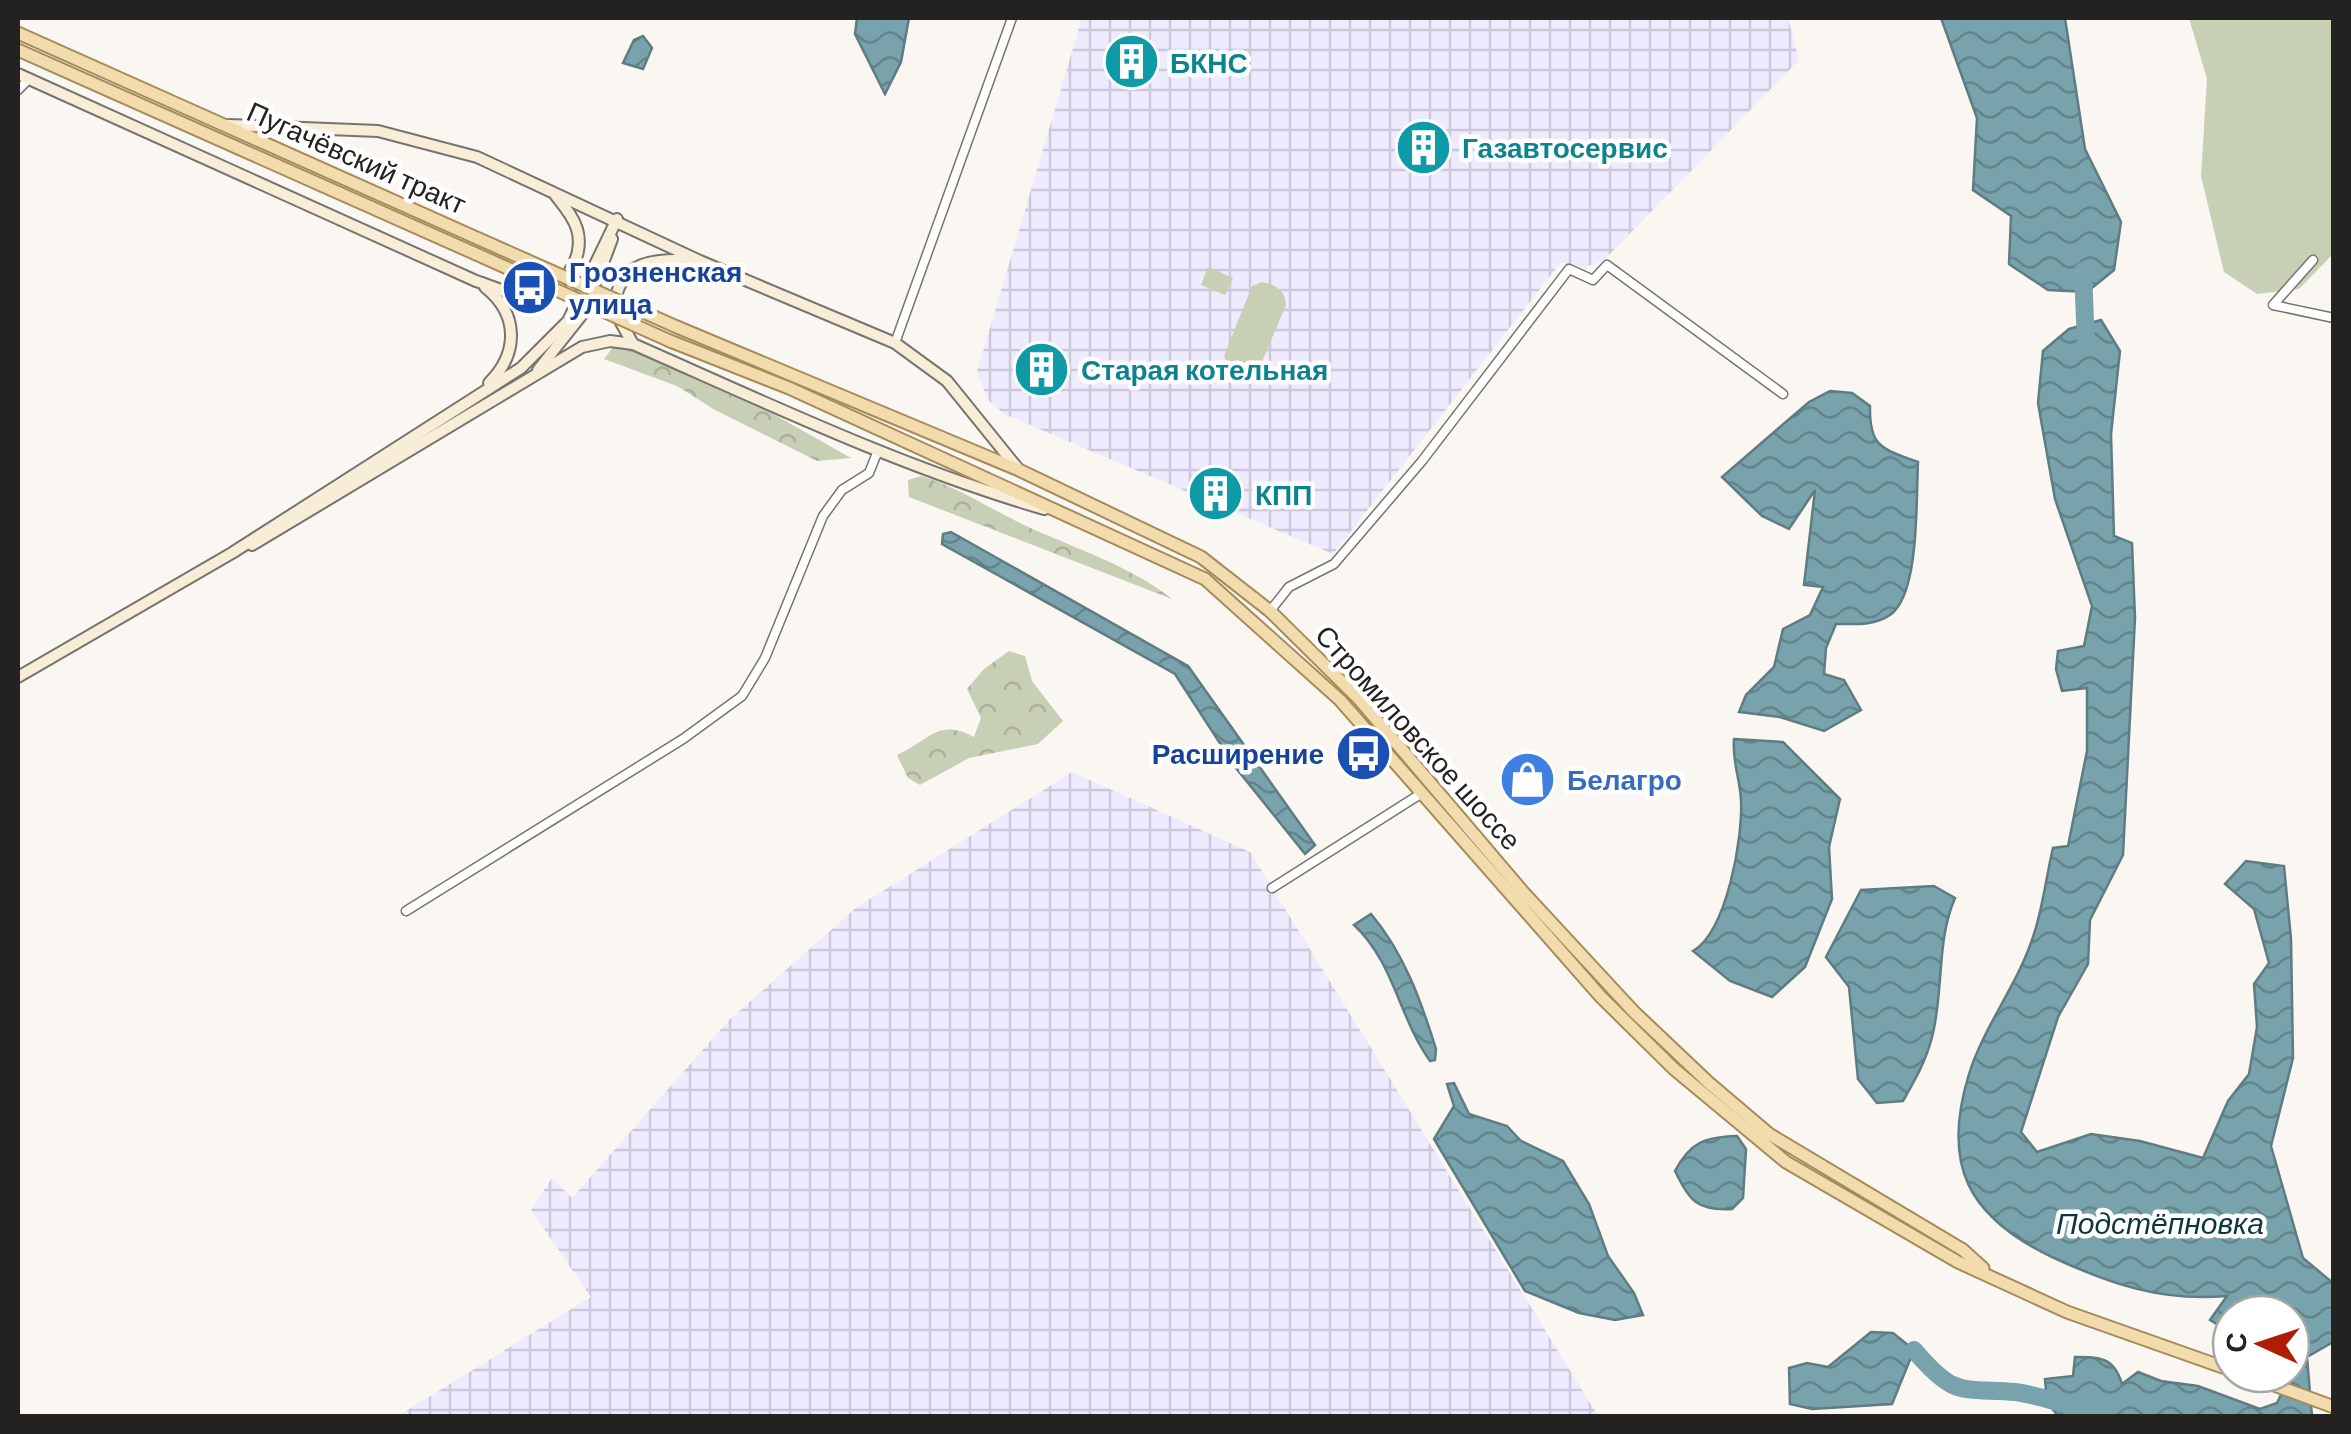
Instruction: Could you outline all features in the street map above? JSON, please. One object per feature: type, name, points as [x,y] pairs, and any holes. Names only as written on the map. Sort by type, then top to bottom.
[{"type":"main road","name":"Пугачёвский тракт","points":[[18,33],[676,328]]},
{"type":"main road","name":"Пугачёвский тракт","points":[[18,50],[670,341]]},
{"type":"main road","points":[[23,76],[476,281],[530,296],[554,287],[566,276],[578,254],[577,228],[552,192]]},
{"type":"main road","points":[[220,124],[407,136],[476,157],[617,219],[700,261],[895,343],[947,381],[1013,458],[1018,470]]},
{"type":"main road","points":[[534,374],[585,311],[617,219]]},
{"type":"main road","points":[[18,677],[232,553],[522,368],[556,337],[578,303],[617,219]]},
{"type":"main road","points":[[634,344],[614,310],[622,278],[643,262],[700,261]]},
{"type":"main road","points":[[476,281],[502,304],[513,337],[506,362],[479,392]]},
{"type":"main road","name":"Стромиловское шоссе","points":[[676,328],[1018,470],[1201,557],[1270,612],[1377,718],[1523,892],[1634,1012],[1709,1083],[1768,1134],[1963,1250],[1990,1275]]},
{"type":"main road","name":"Стромиловское шоссе","points":[[670,341],[789,388],[1205,579],[1340,700],[1589,984],[1730,1118],[1786,1162],[1877,1218],[2067,1312],[2211,1363]]},
{"type":"main road","points":[[232,553],[270,536],[534,374],[596,342],[634,344],[953,483],[1092,524]]},
{"type":"main road","points":[[2300,1394],[2334,1407]]},
{"type":"street","points":[[895,343],[1012,18]]},
{"type":"street","points":[[18,90],[23,76]]},
{"type":"street","points":[[2314,260],[2273,305],[2334,318]]},
{"type":"street","points":[[1270,612],[1289,586],[1334,564],[1422,461],[1570,269],[1594,280],[1606,266],[1783,394]]},
{"type":"street","points":[[406,910],[684,739],[742,696],[765,658],[823,516],[842,490],[868,473],[878,453]]},
{"type":"street","points":[[1272,888],[1422,793]]},
{"type":"shaded area","points":[[1082,18],[1788,18],[1799,60],[1603,261],[1585,267],[1561,262],[1333,554],[1004,414],[988,400],[977,372]]},
{"type":"shaded area","points":[[1072,772],[1250,852],[1598,1416],[398,1416],[591,1297],[531,1210],[552,1178],[572,1198],[729,1020],[856,908]]},
{"type":"green space","points":[[2189,18],[2333,18],[2333,254],[2299,289],[2257,294],[2224,272],[2201,176],[2207,79]]},
{"type":"green space","points":[[1208,267],[1233,278],[1225,295],[1201,285]]},
{"type":"green space","points":[[1262,282],[1279,289],[1286,305],[1256,376],[1244,376],[1232,370],[1224,356],[1252,286]]},
{"type":"green space","points":[[616,343],[775,415],[851,458],[817,461],[715,410],[677,386],[604,359]]},
{"type":"green space","points":[[921,476],[1120,567],[1172,599],[909,497],[908,480]]},
{"type":"green space","points":[[1009,651],[1025,656],[1032,681],[1063,721],[1038,744],[969,758],[920,785],[908,778],[897,755],[943,730],[974,737],[981,718],[967,689],[984,669]]},
{"type":"water","points":[[857,18],[909,18],[901,62],[885,94],[855,34]]},
{"type":"water","points":[[1941,18],[2065,18],[2085,149],[2121,222],[2114,270],[2087,292],[2048,290],[2009,264],[2011,216],[1973,190],[1977,118]]},
{"type":"water","points":[[643,36],[652,48],[643,69],[623,63],[634,40]]},
{"type":"water","name":"Подстёпновка","points":[[2101,320],[2120,351],[2111,434],[2114,536],[2132,543],[2135,618],[2123,855],[2090,920],[2088,964],[2058,1017],[2021,1132],[2037,1152],[2091,1134],[2140,1141],[2203,1158],[2228,1101],[2249,1074],[2257,1027],[2254,984],[2269,963],[2254,909],[2225,884],[2246,861],[2284,866],[2291,939],[2293,1058],[2271,1146],[2303,1258],[2333,1283],[2333,1342],[2311,1355],[2311,1294],[2180,1296],[2137,1289],[2095,1275],[2052,1257],[2000,1224],[1981,1206],[1961,1161],[1958,1135],[1969,1074],[2027,954],[2053,848],[2068,846],[2087,751],[2087,688],[2062,691],[2056,669],[2058,651],[2084,646],[2092,606],[2055,499],[2038,403],[2043,351],[2069,329]]},
{"type":"water","points":[[1830,391],[1852,393],[1870,406],[1872,431],[1880,445],[1918,462],[1912,567],[1907,588],[1900,604],[1884,619],[1836,624],[1826,648],[1824,674],[1844,680],[1861,710],[1824,731],[1780,717],[1739,712],[1746,695],[1774,667],[1783,629],[1810,615],[1823,587],[1804,585],[1815,490],[1789,529],[1762,516],[1722,477],[1809,402]]},
{"type":"water","points":[[951,532],[1188,666],[1315,845],[1305,854],[1236,768],[1175,674],[942,544],[943,534]]},
{"type":"water","points":[[1734,739],[1783,742],[1840,799],[1829,847],[1832,899],[1805,967],[1772,997],[1730,981],[1693,951],[1715,924],[1736,859],[1741,800]]},
{"type":"water","points":[[1934,886],[1955,898],[1945,932],[1932,1037],[1903,1101],[1877,1103],[1858,1079],[1849,987],[1826,957],[1861,890]]},
{"type":"water","points":[[1371,914],[1410,978],[1436,1049],[1435,1060],[1430,1061],[1419,1044],[1378,956],[1354,925]]},
{"type":"water","points":[[1454,1083],[1469,1114],[1507,1126],[1521,1141],[1563,1161],[1589,1204],[1608,1256],[1634,1293],[1643,1315],[1615,1320],[1579,1313],[1525,1291],[1434,1139],[1454,1106],[1447,1084]]},
{"type":"water","points":[[1737,1136],[1746,1149],[1743,1198],[1732,1209],[1703,1206],[1690,1197],[1675,1171],[1687,1153],[1700,1143]]},
{"type":"water","points":[[1871,1332],[1893,1333],[1914,1350],[1892,1404],[1812,1409],[1790,1404],[1789,1368],[1807,1363],[1828,1367]]},
{"type":"water","name":"Подстёпновка","points":[[2075,1357],[2092,1357],[2115,1368],[2122,1384],[2138,1372],[2161,1381],[2198,1386],[2260,1409],[2277,1403],[2281,1394],[2310,1394],[2312,1416],[2058,1416],[2047,1402],[2045,1379],[2073,1376]]},
{"type":"waterway","points":[[2083,271],[2086,344]]},
{"type":"waterway","points":[[1914,1350],[1939,1376],[1959,1387],[2026,1394],[2107,1416]]},
{"type":"place","name":"БКНС","points":[[1131,62]]},
{"type":"place","name":"Газавтосервис","points":[[1423,147]]},
{"type":"place","name":"Грозненская улица","points":[[530,287]]},
{"type":"place","name":"Старая котельная","points":[[1042,369]]},
{"type":"place","name":"КПП","points":[[1216,494]]},
{"type":"place","name":"Расширение","points":[[1363,753]]},
{"type":"place","name":"Белагро","points":[[1528,779]]}]
